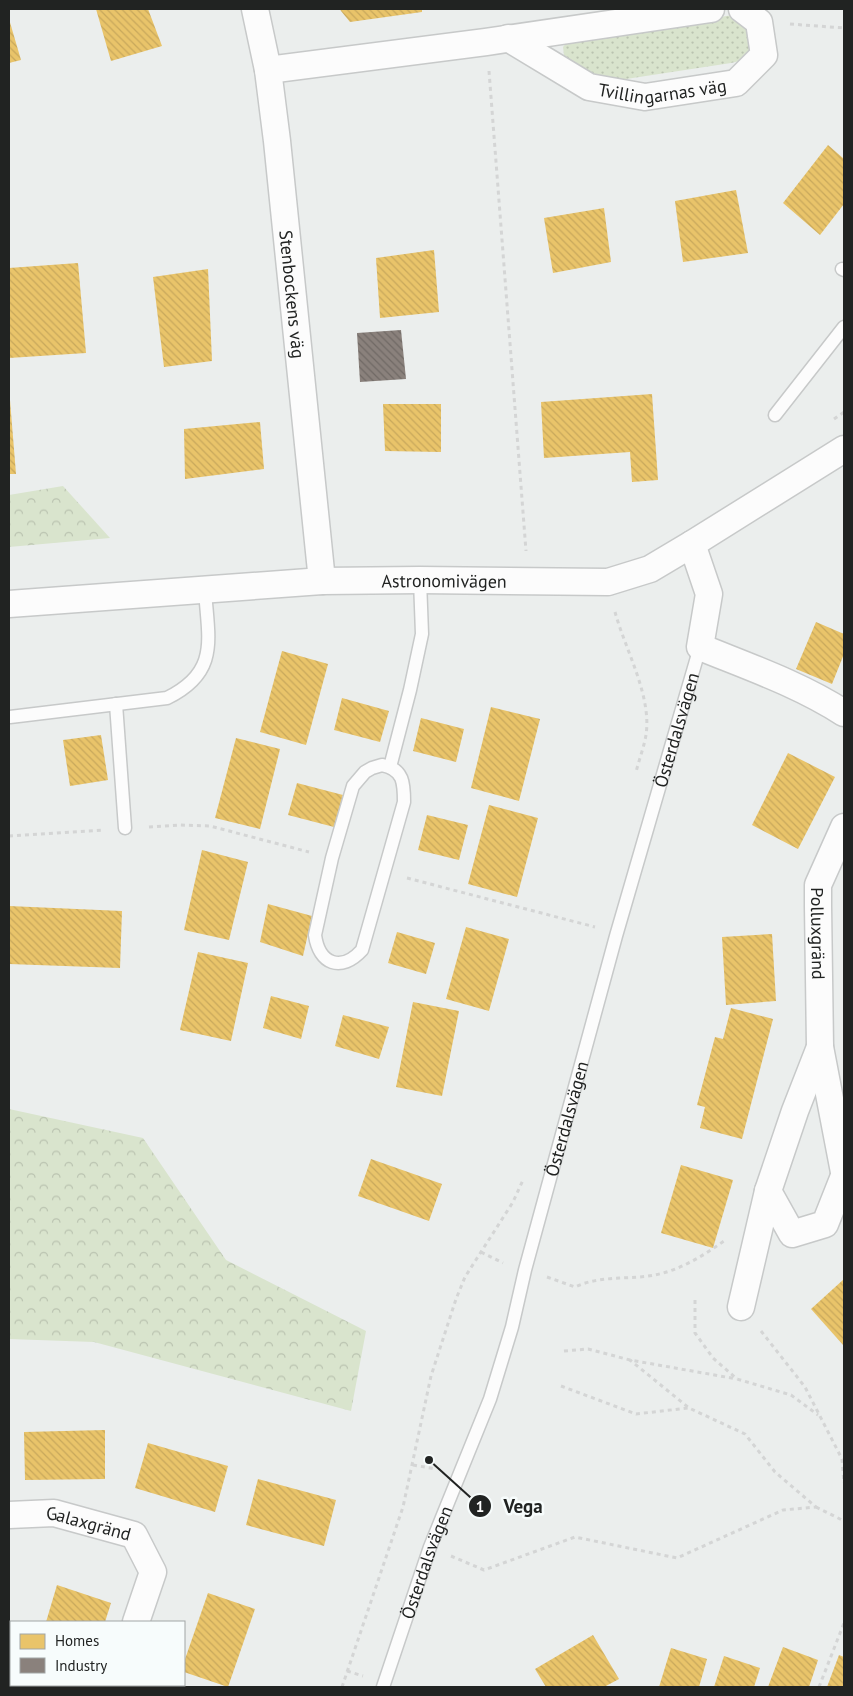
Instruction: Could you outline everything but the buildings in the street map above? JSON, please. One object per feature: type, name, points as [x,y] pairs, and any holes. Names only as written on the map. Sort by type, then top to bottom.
[{"type":"street","name":"Stenbockens väg","points":[[255,9],[268,70],[322,581]]},
{"type":"street","points":[[268,70],[497,40],[711,9]]},
{"type":"street","name":"Tvillingarnas väg","points":[[497,40],[589,86],[645,97],[736,83],[764,55],[750,15]]},
{"type":"street","name":"Astronomivägen","points":[[9,604],[322,581],[608,582],[650,569],[844,449]]},
{"type":"street","name":"Österdalsvägen","points":[[692,544],[709,594],[700,647]]},
{"type":"street","points":[[700,647],[767,673],[822,698],[844,713]]},
{"type":"street","name":"Polluxgränd","points":[[844,827],[818,885],[820,1047],[844,1172]]},
{"type":"street","name":"Polluxgränd","points":[[741,1306],[765,1203],[795,1111],[820,1047]]},
{"type":"street","points":[[765,1203],[792,1234],[825,1224],[844,1176]]},
{"type":"street","name":"Galaxgränd","points":[[9,1515],[54,1513],[134,1535],[153,1572],[136,1621]]},
{"type":"lane","points":[[775,415],[844,326]]},
{"type":"lane","points":[[390,767],[422,634],[420,580]]},
{"type":"lane","points":[[10,717],[167,698],[182,691],[195,679],[205,662],[209,648],[205,590]]},
{"type":"lane","name":"Österdalsvägen","points":[[383,1687],[430,1547],[490,1399],[512,1327],[525,1270],[616,936],[700,647]]},
{"type":"lane","points":[[116,704],[124,828]]},
{"type":"lane","points":[[390,767],[399,774],[404,783],[404,802],[362,950],[349,961],[339,964],[331,962],[322,955],[316,946],[315,935],[332,858],[351,795],[354,786],[365,772],[372,768],[390,767]]},
{"type":"path","points":[[750,15],[844,28]]},
{"type":"path","points":[[497,40],[529,581]]},
{"type":"path","points":[[830,422],[844,412]]},
{"type":"path","points":[[608,582],[621,634],[634,664],[644,701],[646,734],[636,774]]},
{"type":"path","points":[[342,1687],[403,1507],[432,1376],[456,1299],[465,1277],[513,1202],[523,1179]]},
{"type":"path","points":[[481,1252],[511,1266],[575,1287],[610,1279],[655,1275],[682,1266],[705,1254],[765,1203]]},
{"type":"path","points":[[695,1300],[695,1332],[713,1358],[737,1379]]},
{"type":"path","points":[[741,1306],[805,1387],[843,1460],[844,1483]]},
{"type":"path","points":[[564,1351],[588,1349],[630,1360],[737,1379],[791,1396],[819,1415]]},
{"type":"path","points":[[630,1360],[689,1408],[745,1434],[775,1472],[816,1507],[844,1521]]},
{"type":"path","points":[[560,1386],[636,1414],[689,1408]]},
{"type":"path","points":[[412,1464],[436,1469]]},
{"type":"path","points":[[430,1547],[484,1570],[575,1537],[677,1558],[784,1510],[816,1507]]},
{"type":"path","points":[[819,1687],[844,1623]]},
{"type":"green space","points":[[733,15],[756,35],[748,59],[613,81],[596,79],[564,55],[563,47],[568,41]]},
{"type":"green space","points":[[63,486],[110,538],[9,547],[9,495]]},
{"type":"green space","points":[[9,1109],[143,1138],[226,1260],[366,1331],[351,1411],[94,1342],[9,1339]]},
{"type":"place","name":"Vega","points":[[429,1460]]}]
